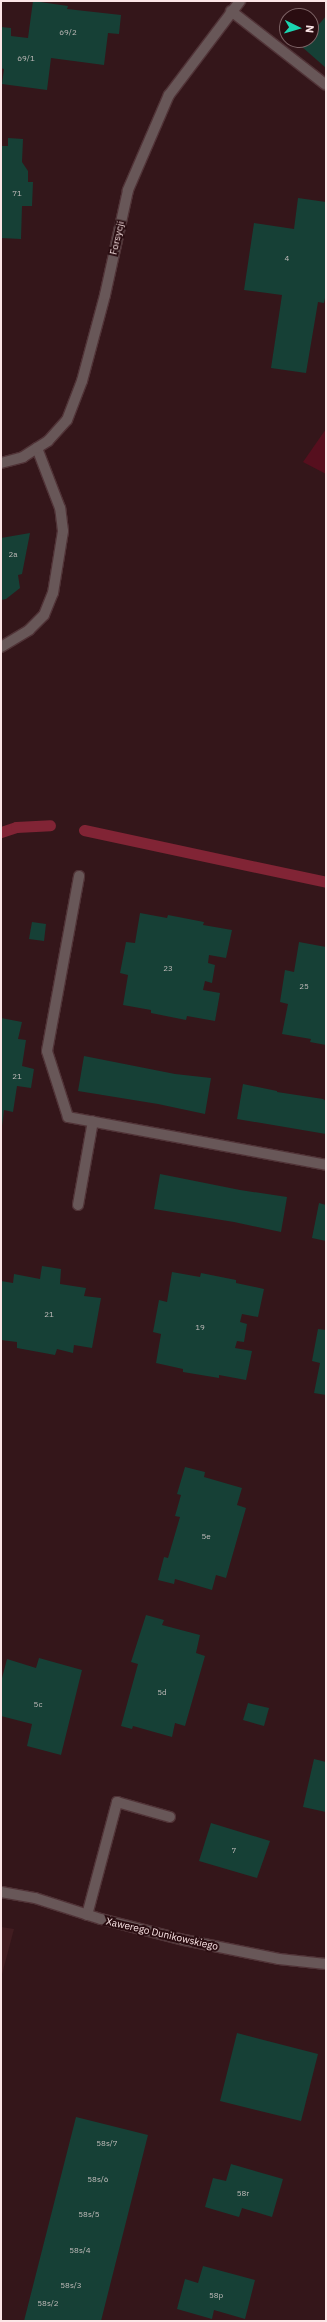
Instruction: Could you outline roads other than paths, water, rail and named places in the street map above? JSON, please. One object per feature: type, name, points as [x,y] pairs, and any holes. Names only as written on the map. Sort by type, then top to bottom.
[{"type":"street","name":"Forsycji","points":[[1,464],[23,457],[48,441],[67,420],[82,381],[105,295],[128,190],[169,95],[240,1]]},
{"type":"street","points":[[231,11],[326,85]]},
{"type":"street","points":[[1,648],[29,630],[44,615],[53,593],[63,531],[60,508],[37,448]]},
{"type":"street","points":[[79,876],[47,1051],[68,1117],[326,1165]]},
{"type":"street","points":[[78,1205],[93,1122]]},
{"type":"street","points":[[87,1915],[117,1802],[170,1817]]},
{"type":"street","name":"Xawerego Dunikowskiego","points":[[1,1892],[35,1898],[87,1915],[184,1940],[279,1960],[326,1964]]},
{"type":"waterway","points":[[1,832],[16,827],[50,825]]},
{"type":"waterway","points":[[84,830],[326,882]]}]
